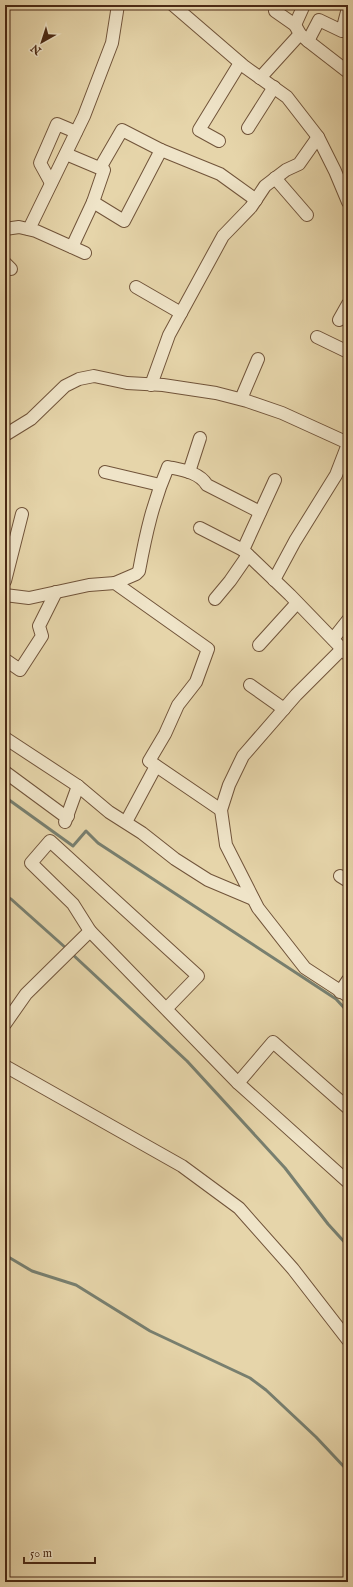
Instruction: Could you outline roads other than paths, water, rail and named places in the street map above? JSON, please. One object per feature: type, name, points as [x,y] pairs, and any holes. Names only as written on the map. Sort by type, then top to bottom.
[{"type":"street","points":[[28,229],[84,116],[112,43],[118,5]]},
{"type":"street","points":[[173,5],[240,63],[287,97],[318,137],[344,182],[348,202]]},
{"type":"street","points":[[303,30],[304,5]]},
{"type":"street","points":[[260,78],[303,30],[318,20],[342,31],[348,8]]},
{"type":"street","points":[[275,11],[303,30],[348,72]]},
{"type":"street","points":[[219,141],[199,130],[240,63]]},
{"type":"street","points":[[248,128],[274,88]]},
{"type":"street","points":[[51,183],[40,163],[57,124],[76,132]]},
{"type":"street","points":[[100,168],[122,130],[161,150],[220,174],[256,200]]},
{"type":"street","points":[[152,385],[169,335],[224,236],[251,207],[265,186],[275,178],[299,164],[318,137]]},
{"type":"street","points":[[93,202],[124,221],[161,150]]},
{"type":"street","points":[[66,154],[104,170],[93,202],[72,247]]},
{"type":"street","points":[[275,178],[307,215]]},
{"type":"street","points":[[5,229],[19,227],[36,231],[85,253]]},
{"type":"street","points":[[136,287],[181,313]]},
{"type":"street","points":[[339,320],[348,304]]},
{"type":"street","points":[[317,338],[348,352]]},
{"type":"street","points":[[241,399],[258,359]]},
{"type":"street","points":[[5,435],[31,419],[65,386],[79,379],[94,376],[128,384],[216,392],[282,413],[348,444],[336,475],[274,580]]},
{"type":"street","points":[[189,472],[200,438]]},
{"type":"street","points":[[5,595],[29,598],[89,585],[115,583],[136,574],[138,571],[148,524],[160,485],[168,466],[203,478],[207,485],[260,512]]},
{"type":"street","points":[[105,472],[160,485]]},
{"type":"street","points":[[215,600],[230,581],[245,553],[260,512],[275,480]]},
{"type":"street","points":[[5,581],[22,514]]},
{"type":"street","points":[[200,528],[245,553],[274,580],[345,652],[296,695],[243,756],[229,784],[222,810],[226,845],[253,899],[276,932],[305,968],[344,994],[348,980]]},
{"type":"street","points":[[115,583],[208,649],[196,682],[178,705],[165,734],[150,761],[222,810]]},
{"type":"street","points":[[5,664],[7,661],[20,670],[42,636],[39,626],[56,592]]},
{"type":"street","points":[[260,645],[297,603]]},
{"type":"street","points":[[333,639],[348,620]]},
{"type":"street","points":[[250,685],[284,709]]},
{"type":"street","points":[[5,738],[78,786],[109,812],[142,833],[175,859],[208,880],[253,899]]},
{"type":"street","points":[[126,822],[156,766]]},
{"type":"street","points":[[5,772],[62,814],[66,819],[78,786]]},
{"type":"street","points":[[166,1009],[198,976],[50,841],[31,863],[73,904],[90,931],[238,1083],[348,1182]]},
{"type":"street","points":[[5,1024],[26,994],[90,931]]},
{"type":"street","points":[[238,1083],[273,1042],[348,1108]]},
{"type":"street","points":[[5,1066],[182,1166],[238,1208],[293,1269],[348,1340]]},
{"type":"waterway","points":[[5,797],[73,846],[86,831],[98,843],[336,999],[348,1012]]},
{"type":"waterway","points":[[5,825],[7,827],[5,831]]},
{"type":"waterway","points":[[5,896],[11,899],[67,949]]},
{"type":"waterway","points":[[71,953],[187,1061],[285,1168],[328,1224],[348,1246]]},
{"type":"waterway","points":[[5,1255],[32,1271],[76,1285],[150,1331],[250,1378],[266,1390],[316,1437],[348,1471]]}]
